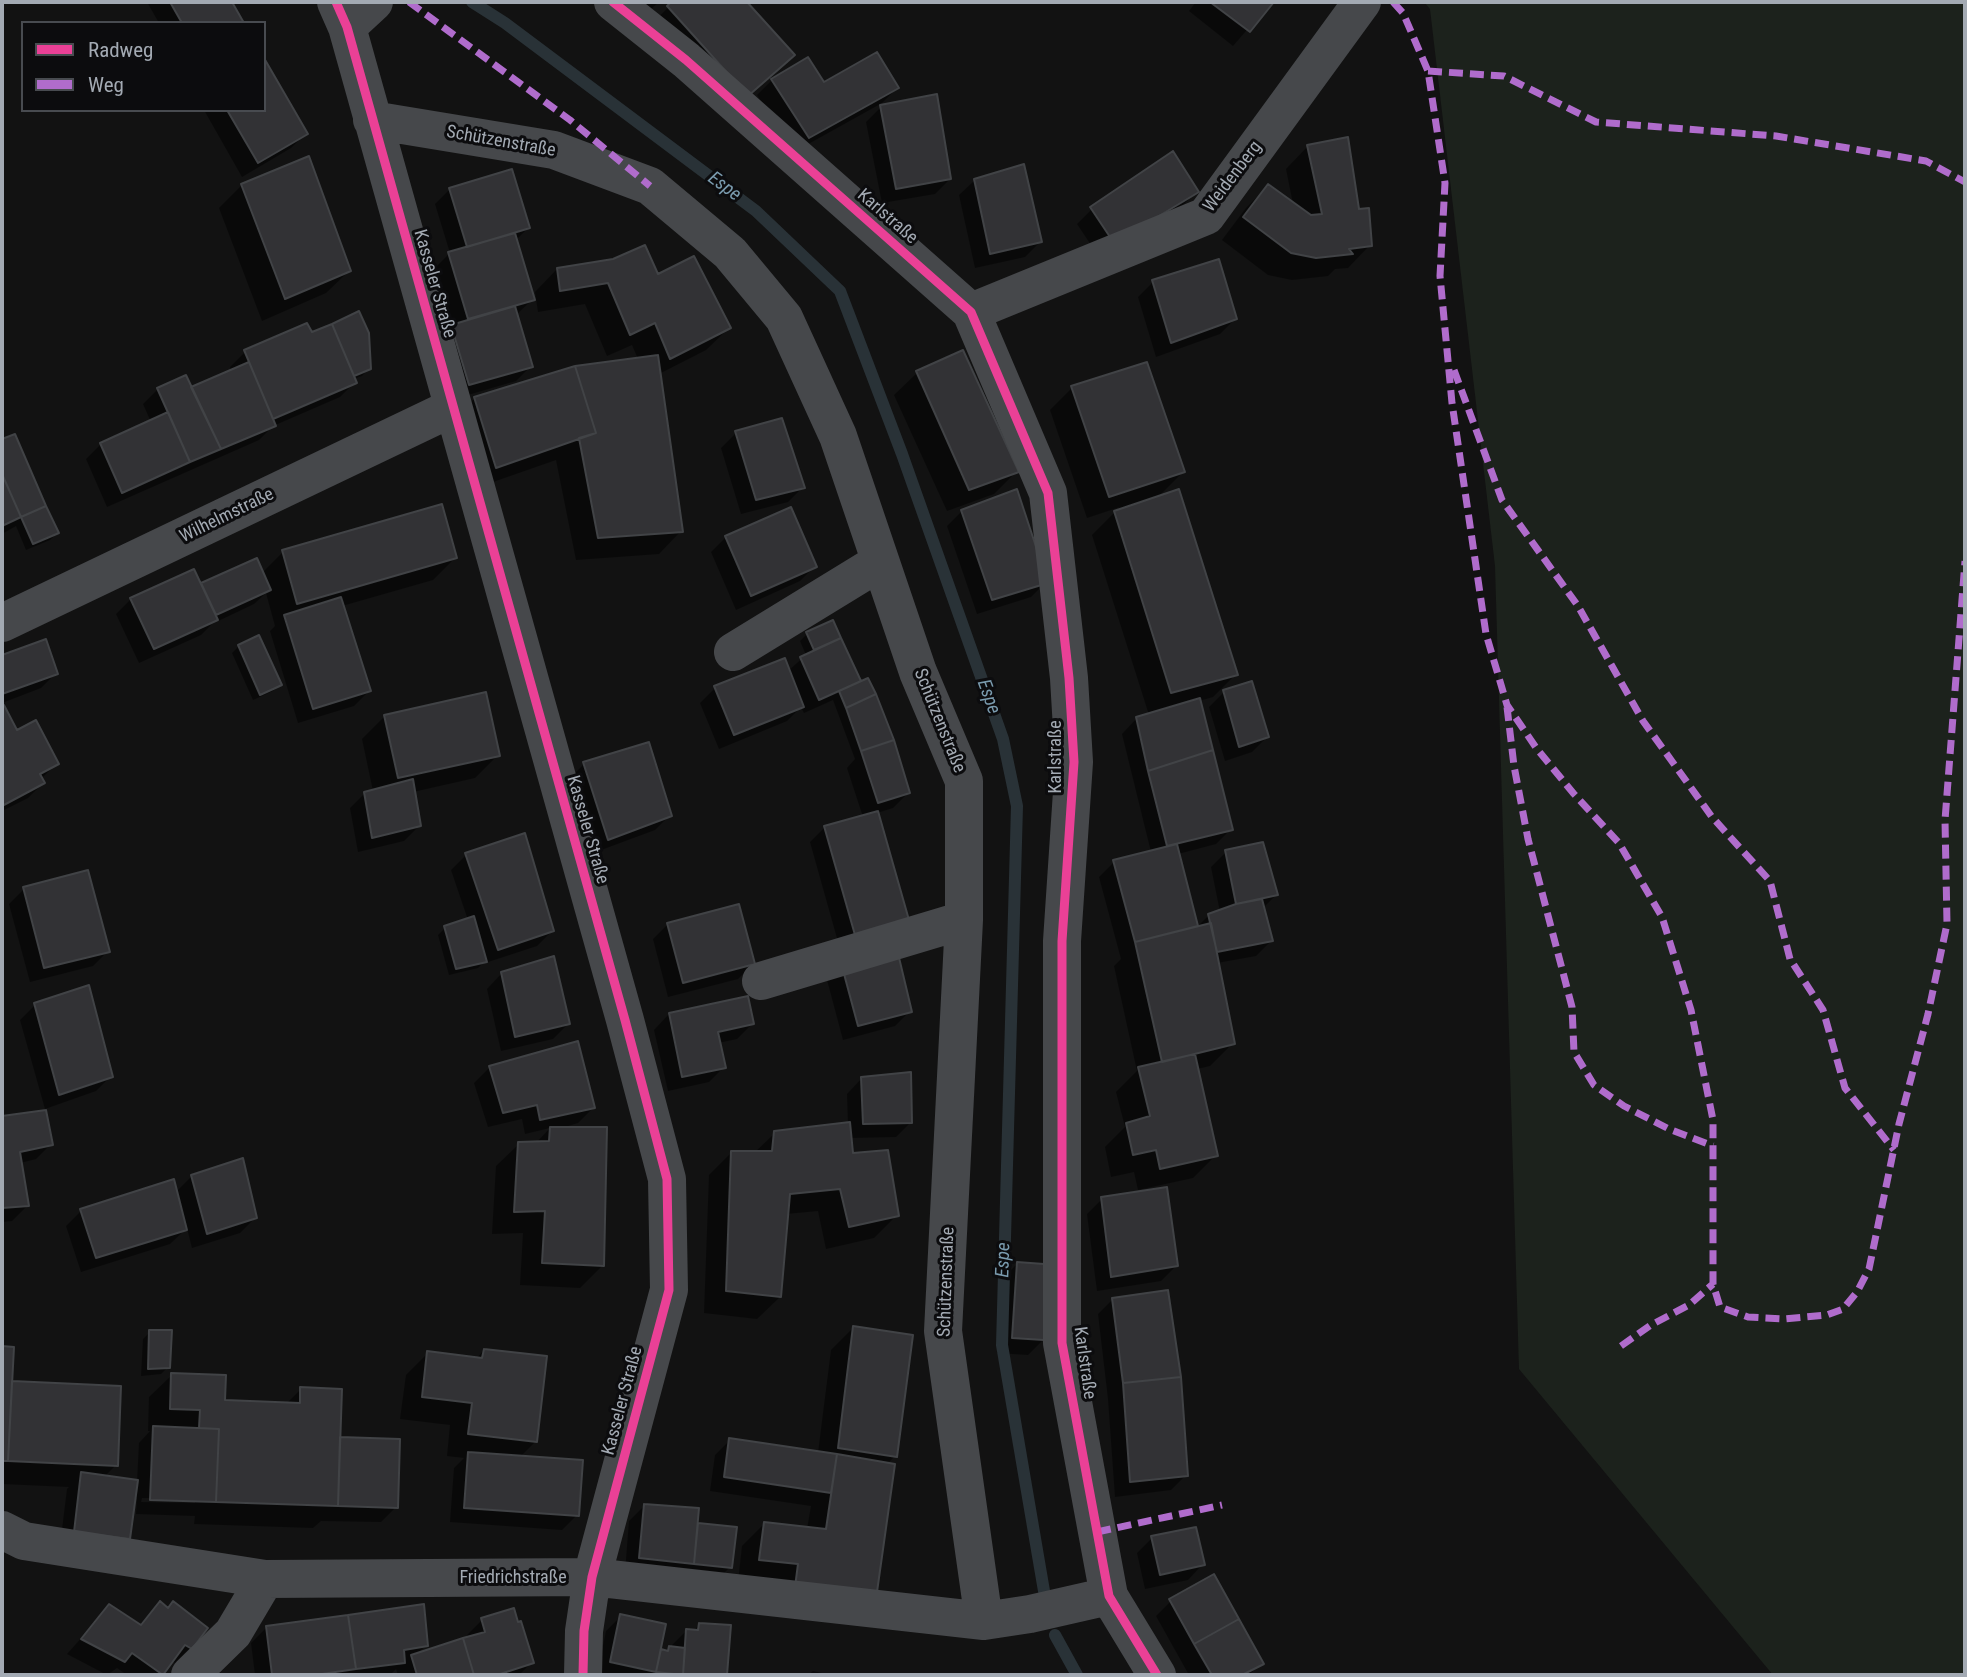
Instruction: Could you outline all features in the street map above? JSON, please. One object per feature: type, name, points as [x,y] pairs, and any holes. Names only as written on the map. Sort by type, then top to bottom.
[{"type":"street","name":"Karlstraße","points":[[613,2],[686,60],[971,312],[1048,493],[1069,678],[1074,762],[1062,941],[1062,1343],[1109,1596],[1157,1675]]},
{"type":"street","name":"Weidenberg","points":[[971,312],[1206,216],[1362,2]]},
{"type":"street","name":"Kasseler Straße","points":[[352,10],[372,120],[625,1020],[667,1179],[669,1290],[592,1577],[584,1631],[583,1675]]},
{"type":"street","name":"Schützenstraße","points":[[372,120],[554,150],[650,186],[730,253],[785,318],[838,436],[918,672],[964,781],[964,920],[943,1331],[984,1621]]},
{"type":"street","name":"Wilhelmstraße","points":[[2,624],[452,408]]},
{"type":"street","points":[[733,652],[880,562]]},
{"type":"street","points":[[761,981],[964,920]]},
{"type":"street","name":"Friedrichstraße","points":[[2,1530],[24,1541],[265,1579],[592,1577],[984,1621],[1047,1611],[1109,1596]]},
{"type":"street","points":[[190,1675],[233,1633],[265,1579]]},
{"type":"shaded area","points":[[1424,2],[1965,2],[1965,1675],[1773,1675],[1519,1369],[1495,566],[1430,9]]},
{"type":"building","points":[[170,2],[232,2],[243,21],[181,21]]},
{"type":"building","points":[[671,2],[747,2],[795,55],[748,96],[667,6]]},
{"type":"building","points":[[1210,2],[1274,2],[1250,32]]},
{"type":"building","points":[[877,52],[899,88],[809,138],[771,79],[808,57],[824,82]]},
{"type":"building","points":[[266,61],[308,134],[258,163],[228,112],[266,112]]},
{"type":"building","points":[[937,94],[951,179],[896,189],[880,105]]},
{"type":"building","points":[[1348,137],[1359,209],[1369,208],[1372,246],[1349,249],[1353,254],[1316,258],[1291,253],[1243,217],[1268,184],[1311,215],[1322,214],[1307,145]]},
{"type":"building","points":[[1173,151],[1199,192],[1114,243],[1090,207]]},
{"type":"building","points":[[309,156],[351,271],[285,299],[241,184]]},
{"type":"building","points":[[1024,164],[1042,242],[990,254],[974,179]]},
{"type":"building","points":[[512,169],[530,228],[467,247],[449,188]]},
{"type":"building","points":[[515,233],[535,300],[468,319],[448,252]]},
{"type":"building","points":[[645,245],[658,274],[694,256],[731,328],[670,359],[655,323],[630,335],[608,283],[560,291],[557,268],[613,259]]},
{"type":"building","points":[[1219,259],[1237,319],[1171,343],[1152,280]]},
{"type":"building","points":[[515,306],[533,367],[469,385],[451,325]]},
{"type":"building","points":[[359,311],[369,333],[371,369],[354,376],[332,324]]},
{"type":"building","points":[[307,323],[312,332],[332,324],[357,383],[273,419],[244,350]]},
{"type":"building","points":[[963,350],[1019,472],[969,490],[916,371]]},
{"type":"building","points":[[658,355],[683,532],[598,538],[579,438],[596,433],[575,366]]},
{"type":"building","points":[[249,362],[276,426],[221,449],[191,387]]},
{"type":"building","points":[[1147,362],[1185,472],[1109,497],[1071,386]]},
{"type":"building","points":[[575,366],[596,433],[496,468],[474,397]]},
{"type":"building","points":[[186,375],[221,449],[190,462],[157,388]]},
{"type":"building","points":[[168,412],[190,462],[122,493],[100,443]]},
{"type":"building","points":[[782,418],[805,488],[756,500],[735,431]]},
{"type":"building","points":[[15,434],[46,506],[21,517],[2,474],[2,439]]},
{"type":"building","points":[[2,474],[21,517],[2,526]]},
{"type":"building","points":[[1017,489],[1048,583],[992,600],[961,510]]},
{"type":"building","points":[[1179,489],[1238,675],[1171,693],[1114,511]]},
{"type":"building","points":[[442,504],[457,558],[297,604],[282,550]]},
{"type":"building","points":[[46,506],[59,533],[33,544],[21,517]]},
{"type":"building","points":[[791,507],[817,567],[751,596],[725,536]]},
{"type":"building","points":[[257,558],[271,590],[216,615],[201,583]]},
{"type":"building","points":[[194,569],[218,620],[154,649],[130,598]]},
{"type":"building","points":[[341,597],[371,691],[313,709],[284,615]]},
{"type":"building","points":[[833,620],[841,638],[814,650],[806,632]]},
{"type":"building","points":[[259,635],[282,685],[260,695],[238,645]]},
{"type":"building","points":[[841,638],[861,681],[819,700],[800,657]]},
{"type":"building","points":[[46,639],[58,674],[2,694],[2,655]]},
{"type":"building","points":[[785,658],[804,707],[734,735],[714,686]]},
{"type":"building","points":[[868,678],[876,694],[846,708],[839,691]]},
{"type":"building","points":[[1252,681],[1269,737],[1239,747],[1223,690]]},
{"type":"building","points":[[486,692],[500,756],[398,778],[384,715]]},
{"type":"building","points":[[876,694],[894,740],[861,751],[846,708]]},
{"type":"building","points":[[1200,698],[1213,750],[1148,771],[1136,717]]},
{"type":"building","points":[[4,705],[17,730],[36,720],[59,764],[40,774],[45,783],[2,806],[2,706]]},
{"type":"building","points":[[894,740],[910,793],[878,803],[861,751]]},
{"type":"building","points":[[649,742],[672,816],[608,840],[583,762]]},
{"type":"building","points":[[1213,750],[1233,830],[1167,846],[1148,771]]},
{"type":"building","points":[[413,779],[421,826],[372,838],[364,792]]},
{"type":"building","points":[[878,811],[909,920],[855,935],[824,826]]},
{"type":"building","points":[[525,833],[554,931],[498,950],[465,853]]},
{"type":"building","points":[[1263,842],[1278,895],[1236,904],[1225,850]]},
{"type":"building","points":[[1177,844],[1198,926],[1135,942],[1113,860]]},
{"type":"building","points":[[88,870],[110,952],[44,968],[23,887]]},
{"type":"building","points":[[1262,899],[1273,941],[1217,952],[1208,914],[1236,904]]},
{"type":"building","points":[[739,904],[755,964],[683,983],[667,923]]},
{"type":"building","points":[[474,916],[487,962],[456,969],[444,926]]},
{"type":"building","points":[[1211,923],[1235,1044],[1162,1062],[1135,942]]},
{"type":"building","points":[[896,945],[912,1012],[858,1026],[840,959]]},
{"type":"building","points":[[554,956],[570,1024],[515,1037],[501,972]]},
{"type":"building","points":[[89,985],[113,1077],[59,1095],[34,1003]]},
{"type":"building","points":[[748,996],[754,1024],[718,1032],[726,1068],[682,1077],[669,1013]]},
{"type":"building","points":[[578,1041],[595,1108],[540,1120],[537,1105],[503,1113],[489,1066]]},
{"type":"building","points":[[1195,1054],[1218,1156],[1160,1169],[1156,1150],[1133,1155],[1126,1123],[1150,1116],[1138,1067]]},
{"type":"building","points":[[911,1072],[912,1123],[863,1124],[861,1077]]},
{"type":"building","points":[[46,1110],[53,1145],[20,1152],[29,1206],[2,1208],[2,1116]]},
{"type":"building","points":[[850,1122],[853,1153],[888,1150],[899,1216],[849,1227],[840,1189],[790,1194],[781,1297],[726,1291],[731,1151],[772,1151],[774,1131]]},
{"type":"building","points":[[550,1127],[607,1127],[604,1266],[542,1263],[545,1211],[514,1212],[518,1142],[549,1141]]},
{"type":"building","points":[[243,1158],[257,1218],[207,1234],[191,1175]]},
{"type":"building","points":[[174,1179],[187,1230],[96,1258],[80,1209]]},
{"type":"building","points":[[1167,1187],[1178,1266],[1111,1277],[1101,1197]]},
{"type":"building","points":[[1017,1262],[1044,1264],[1044,1340],[1012,1338]]},
{"type":"building","points":[[1168,1290],[1181,1377],[1123,1383],[1112,1298]]},
{"type":"building","points":[[853,1326],[913,1335],[897,1457],[838,1448]]},
{"type":"building","points":[[149,1330],[172,1330],[170,1368],[148,1369]]},
{"type":"building","points":[[2,1346],[14,1347],[8,1461],[2,1461]]},
{"type":"building","points":[[484,1349],[547,1356],[537,1442],[468,1434],[472,1403],[422,1397],[427,1351],[482,1358]]},
{"type":"building","points":[[171,1373],[226,1375],[225,1400],[300,1403],[300,1387],[342,1389],[338,1506],[216,1502],[219,1429],[199,1428],[200,1410],[170,1409]]},
{"type":"building","points":[[1181,1377],[1188,1476],[1130,1482],[1123,1383]]},
{"type":"building","points":[[12,1381],[121,1386],[118,1466],[8,1461]]},
{"type":"building","points":[[153,1426],[219,1429],[216,1502],[150,1500]]},
{"type":"building","points":[[340,1437],[400,1439],[398,1508],[338,1506]]},
{"type":"building","points":[[729,1438],[837,1454],[831,1493],[724,1477]]},
{"type":"building","points":[[468,1452],[583,1460],[579,1516],[464,1508]]},
{"type":"building","points":[[837,1454],[895,1464],[876,1599],[795,1587],[798,1564],[759,1560],[764,1522],[826,1529]]},
{"type":"building","points":[[81,1472],[138,1480],[130,1539],[74,1532]]},
{"type":"building","points":[[644,1504],[699,1508],[694,1564],[639,1558]]},
{"type":"building","points":[[698,1523],[737,1527],[732,1568],[694,1564]]},
{"type":"building","points":[[1196,1527],[1205,1565],[1160,1575],[1151,1536]]},
{"type":"building","points":[[1214,1574],[1239,1619],[1194,1644],[1169,1599]]},
{"type":"building","points":[[160,1601],[168,1608],[173,1601],[208,1628],[192,1649],[185,1645],[163,1675],[132,1653],[125,1662],[81,1639],[109,1604],[141,1625]]},
{"type":"building","points":[[424,1604],[428,1646],[404,1650],[405,1663],[356,1669],[348,1615]]},
{"type":"building","points":[[514,1608],[518,1622],[521,1621],[534,1663],[497,1675],[474,1675],[463,1638],[485,1632],[481,1618]]},
{"type":"building","points":[[620,1614],[666,1624],[656,1672],[610,1662]]},
{"type":"building","points":[[348,1615],[356,1669],[315,1675],[272,1675],[266,1626]]},
{"type":"building","points":[[1239,1619],[1264,1664],[1242,1675],[1212,1675],[1194,1644]]},
{"type":"building","points":[[699,1623],[731,1625],[727,1675],[683,1675],[686,1629],[698,1630]]},
{"type":"building","points":[[463,1638],[474,1675],[417,1675],[411,1655]]},
{"type":"building","points":[[669,1646],[685,1648],[683,1675],[656,1672],[661,1649],[668,1651]]},
{"type":"waterway","name":"Espe","points":[[472,2],[505,23],[756,211],[840,291],[902,454],[1003,739],[1017,806],[1002,1345],[1044,1591]]},
{"type":"waterway","name":"Espe","points":[[1055,1635],[1077,1675]]},
{"type":"marked path","points":[[409,2],[570,120],[650,186]]},
{"type":"marked path","points":[[1393,2],[1403,13],[1428,71],[1445,183],[1440,276],[1452,403],[1486,634],[1507,705],[1537,749],[1619,843],[1662,917],[1691,1010],[1713,1120],[1713,1284],[1720,1307],[1748,1317],[1784,1319],[1827,1315],[1843,1309],[1857,1292],[1869,1269],[1899,1124],[1928,1014],[1947,924],[1945,820],[1965,561]]},
{"type":"marked path","points":[[1428,71],[1504,76],[1596,122],[1776,136],[1926,161],[1965,182]]},
{"type":"marked path","points":[[1454,370],[1502,500],[1578,606],[1643,721],[1712,817],[1770,881],[1790,959],[1823,1010],[1845,1088],[1894,1150]]},
{"type":"marked path","points":[[1507,707],[1514,766],[1528,839],[1572,1007],[1574,1052],[1594,1085],[1624,1106],[1669,1129],[1713,1146]]},
{"type":"marked path","points":[[1621,1346],[1651,1325],[1689,1305],[1713,1284]]},
{"type":"marked path","points":[[1097,1532],[1222,1505]]},
{"type":"cycle path","points":[[336,2],[347,27],[667,1179],[669,1290],[592,1577],[584,1631],[583,1675]]},
{"type":"cycle path","points":[[613,2],[686,60],[971,312],[1048,493],[1069,678],[1074,762],[1062,941],[1062,1343],[1109,1596],[1157,1675]]}]
